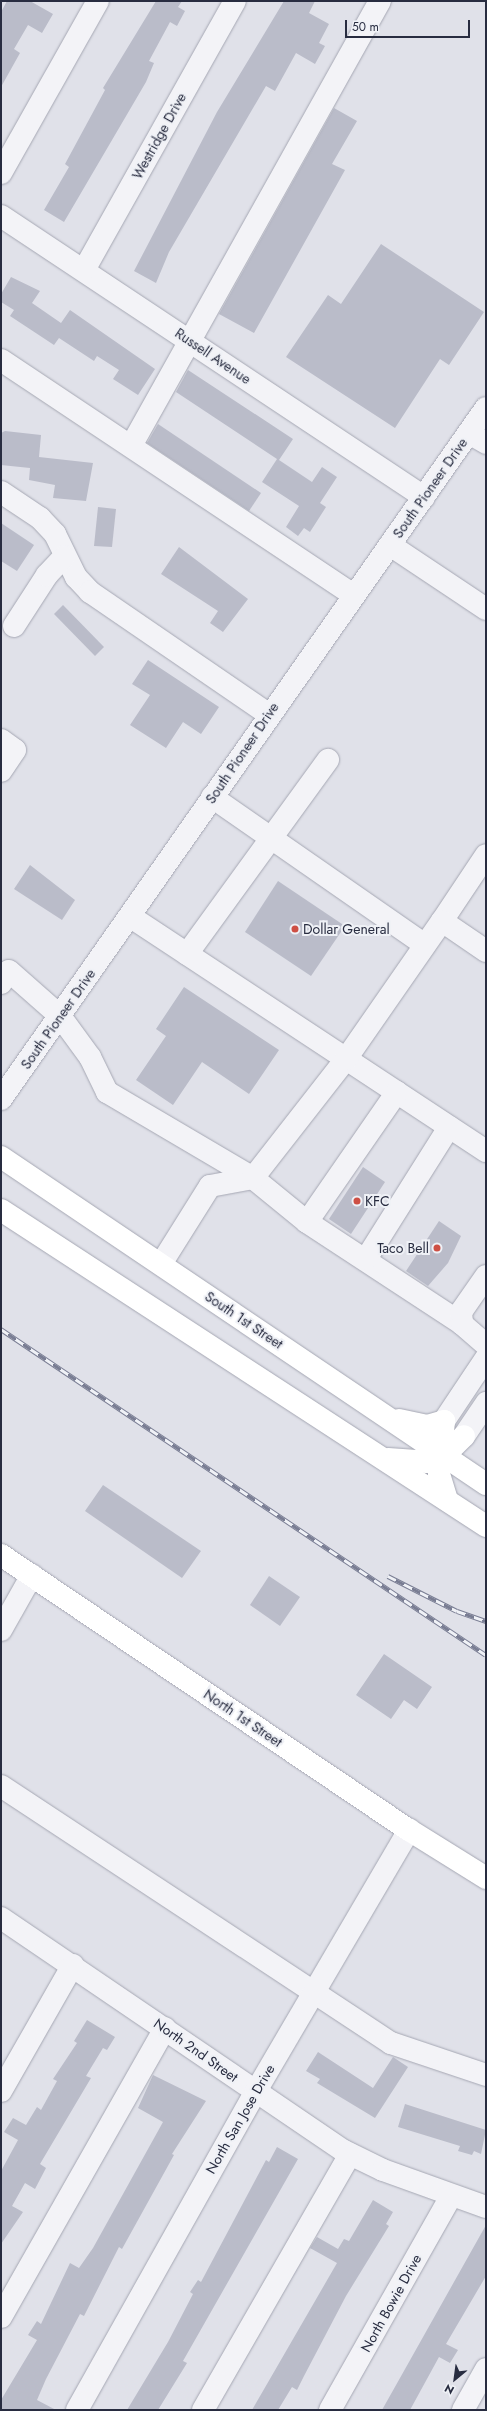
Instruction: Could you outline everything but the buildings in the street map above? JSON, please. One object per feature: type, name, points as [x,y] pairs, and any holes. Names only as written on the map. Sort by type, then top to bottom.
[{"type":"main road","name":"South 1st Street","points":[[1,1157],[486,1484]]},
{"type":"main road","points":[[1,1210],[385,1458],[486,1526]]},
{"type":"main road","points":[[386,1416],[428,1426],[444,1421],[439,1474],[447,1500]]},
{"type":"main road","points":[[385,1458],[410,1463],[441,1454],[464,1436],[467,1450],[486,1475]]},
{"type":"main road","name":"North 1st Street","points":[[1,1555],[409,1830],[486,1878]]},
{"type":"street","points":[[1,173],[98,1]]},
{"type":"street","name":"Westridge Drive","points":[[84,270],[235,1]]},
{"type":"street","points":[[131,446],[380,1]]},
{"type":"street","name":"Russell Avenue","points":[[1,216],[424,497]]},
{"type":"street","points":[[1,360],[353,596]]},
{"type":"street","name":"South Pioneer Drive","points":[[1,1099],[131,917],[268,714],[424,497],[477,438],[486,408]]},
{"type":"street","points":[[1,492],[40,518],[55,534],[64,557],[90,592],[268,714]]},
{"type":"street","points":[[390,545],[486,609]]},
{"type":"street","points":[[14,626],[47,575],[64,557]]},
{"type":"street","points":[[1,740],[15,750],[1,771]]},
{"type":"street","points":[[188,954],[272,840],[328,760]]},
{"type":"street","points":[[212,797],[425,945]]},
{"type":"street","points":[[161,1264],[210,1186],[252,1178],[346,1059],[486,855]]},
{"type":"street","points":[[131,917],[486,1151]]},
{"type":"street","points":[[442,921],[486,951]]},
{"type":"street","points":[[3,976],[60,1016],[90,1056],[107,1092],[252,1178],[307,1222],[366,1259],[462,1324],[486,1344]]},
{"type":"street","points":[[307,1222],[397,1092]]},
{"type":"street","points":[[366,1259],[449,1127]]},
{"type":"street","points":[[462,1324],[461,1312],[486,1276]]},
{"type":"street","points":[[444,1421],[486,1358]]},
{"type":"street","points":[[464,1436],[486,1403]]},
{"type":"street","points":[[1,1630],[32,1575]]},
{"type":"street","points":[[1,1786],[391,2043],[486,2075]]},
{"type":"street","name":"North San Jose Drive","points":[[77,2410],[256,2091],[409,1830]]},
{"type":"street","name":"North 2nd Street","points":[[1,1918],[73,1965],[350,2154],[451,2196],[486,2207]]},
{"type":"street","points":[[1,2091],[73,1965]]},
{"type":"street","points":[[1,2317],[165,2028]]},
{"type":"street","points":[[203,2410],[350,2154]]},
{"type":"street","name":"North Bowie Drive","points":[[330,2410],[451,2196]]},
{"type":"street","points":[[462,2410],[486,2369]]},
{"type":"railway","points":[[1,1329],[486,1655]]},
{"type":"railway","points":[[388,1576],[457,1611],[486,1621]]},
{"type":"place","name":"Dollar General","points":[[295,929]]},
{"type":"place","name":"KFC","points":[[357,1201]]},
{"type":"place","name":"Taco Bell","points":[[437,1248]]}]
